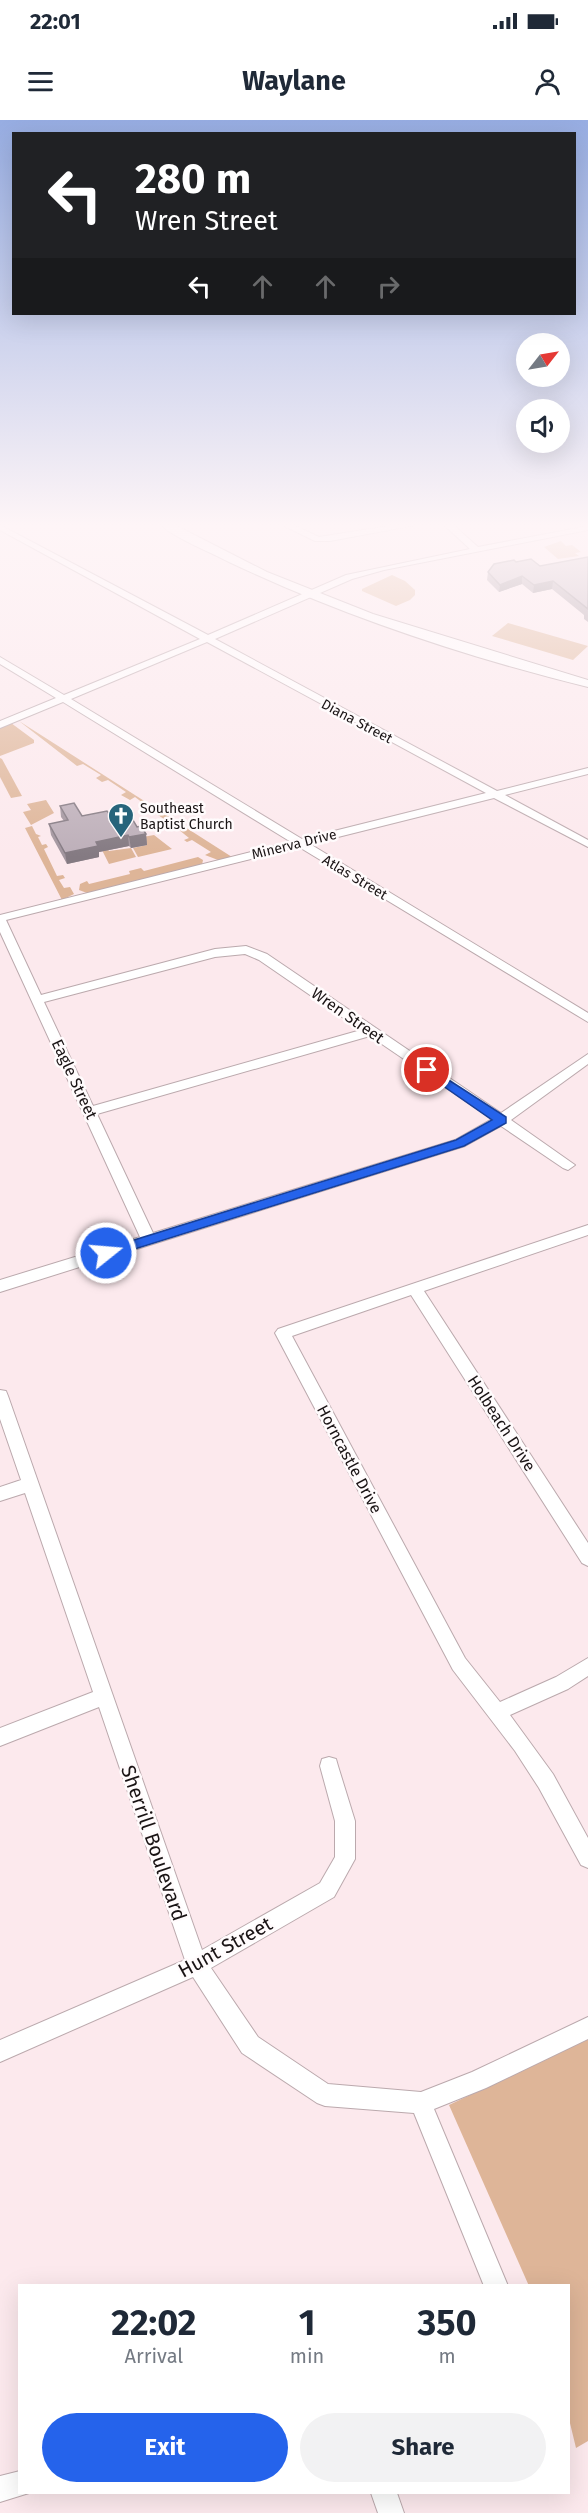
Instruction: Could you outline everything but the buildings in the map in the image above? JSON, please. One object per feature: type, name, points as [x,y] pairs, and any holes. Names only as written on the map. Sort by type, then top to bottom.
[{"type":"main road","points":[[420,634],[588,684]]},
{"type":"main road","points":[[444,634],[588,676]]},
{"type":"street","name":"Diana Street","points":[[194,634],[588,844]]},
{"type":"street","points":[[0,725],[220,634]]},
{"type":"street","name":"Atlas Street","points":[[0,660],[588,1018]]},
{"type":"street","name":"Minerva Drive","points":[[0,919],[493,793],[588,771]]},
{"type":"street","name":"Eagle Street","points":[[0,919],[149,1240]]},
{"type":"street","name":"Wren Street","points":[[38,1000],[214,952],[246,950],[263,957],[568,1165]]},
{"type":"street","points":[[90,1111],[372,1031]]},
{"type":"street","points":[[0,1286],[460,1143],[501,1120],[588,1058]]},
{"type":"street","name":"Horncastle Drive","points":[[588,1230],[283,1333],[459,1664],[522,1745],[546,1781],[588,1858]]},
{"type":"street","name":"Holbeach Drive","points":[[415,1289],[588,1558]]},
{"type":"street","name":"Sherrill Boulevard","points":[[0,1396],[197,1965],[250,2045],[325,2095],[421,2103],[478,2080],[588,2028]]},
{"type":"street","points":[[0,1494],[32,1484]]},
{"type":"street","points":[[495,1713],[562,1683],[588,1666]]},
{"type":"street","points":[[0,1737],[103,1697]]},
{"type":"street","name":"Hunt Street","points":[[0,2051],[197,1965],[327,1890],[345,1859],[345,1821],[329,1766]]},
{"type":"street","points":[[421,2103],[495,2284]]},
{"type":"street","points":[[0,2489],[18,2484]]},
{"type":"street","points":[[384,2494],[391,2513]]},
{"type":"shaded area","points":[[495,634],[545,634],[588,646],[573,660],[492,636]]},
{"type":"shaded area","points":[[19,721],[232,857],[218,860],[205,855],[211,852],[192,840],[187,842],[184,840],[189,838],[173,825],[167,828],[164,826],[170,823],[155,813],[150,815],[145,812],[151,809],[135,797],[130,800],[121,795],[126,792],[108,780],[102,782],[96,778],[101,775],[83,764],[77,766]]},
{"type":"shaded area","points":[[11,723],[34,740],[34,743],[0,756],[0,727]]},
{"type":"shaded area","points":[[0,758],[22,796],[11,798],[0,777]]},
{"type":"shaded area","points":[[46,800],[54,813],[31,825],[23,812],[31,810],[27,804]]},
{"type":"shaded area","points":[[32,826],[36,834],[41,836],[38,837],[42,845],[46,844],[48,847],[44,849],[57,876],[63,875],[65,878],[59,880],[64,888],[70,887],[74,894],[62,900],[25,828]]},
{"type":"shaded area","points":[[154,835],[172,849],[138,857],[133,848],[147,845],[143,837]]},
{"type":"shaded area","points":[[103,840],[109,851],[131,848],[136,857],[109,864],[102,850]]},
{"type":"shaded area","points":[[198,857],[203,860],[202,865],[87,893],[79,890],[80,884],[87,881],[89,884],[130,874],[129,871],[141,868],[144,871]]},
{"type":"shaded area","points":[[588,2039],[588,2441],[576,2448],[570,2423],[570,2284],[528,2284],[449,2105]]},
{"type":"place","name":"Southeast Baptist Church","points":[[121,839]]},
{"type":"route","points":[[106,1253],[460,1143],[501,1120],[427,1070]]}]
